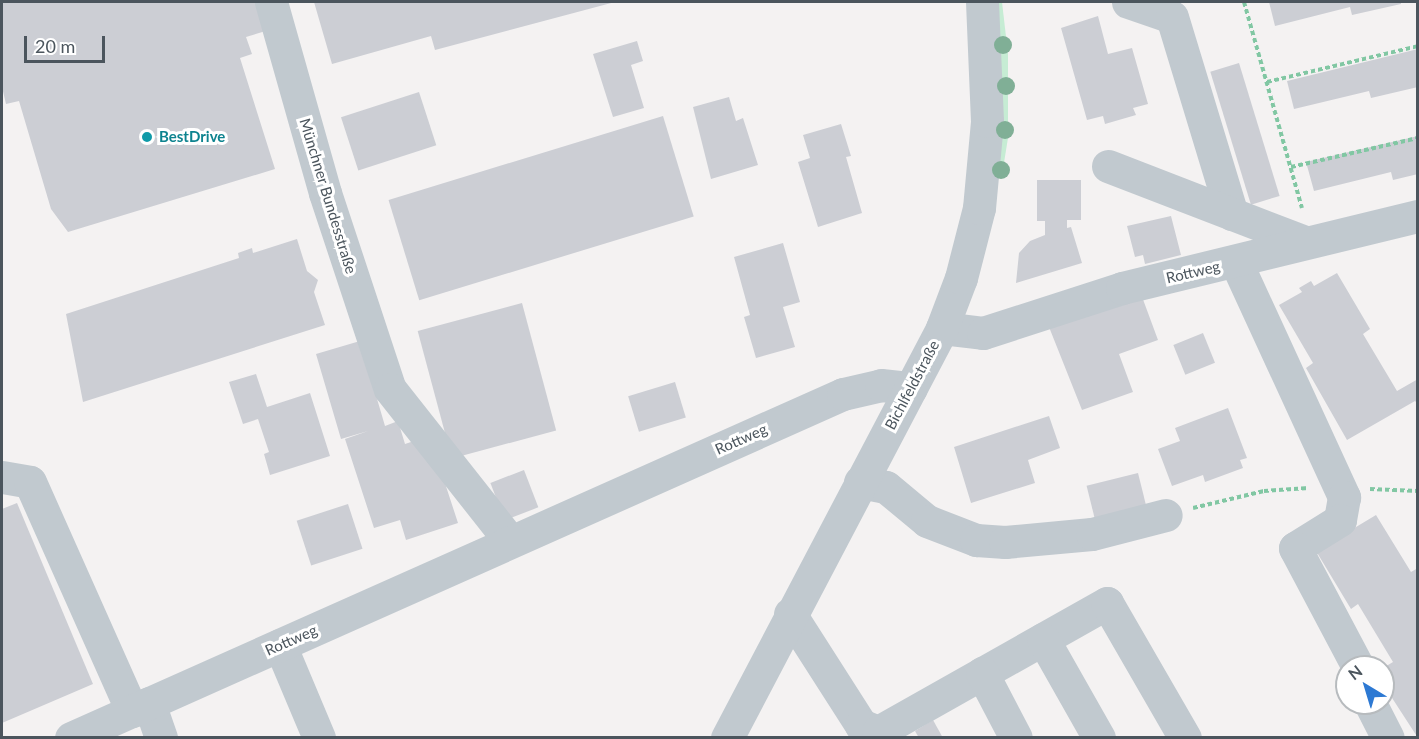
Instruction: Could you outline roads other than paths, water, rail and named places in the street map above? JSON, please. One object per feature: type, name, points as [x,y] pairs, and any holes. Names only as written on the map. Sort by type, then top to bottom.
[{"type":"street","name":"Münchner Bundesstraße","points":[[270,2],[325,193],[390,389],[510,541]]},
{"type":"street","name":"Bichlfeldstraße","points":[[727,738],[942,328],[980,208],[987,121],[982,2]]},
{"type":"street","points":[[1128,2],[1172,17],[1232,214]]},
{"type":"street","points":[[1108,166],[1308,242]]},
{"type":"street","name":"Rottweg","points":[[942,328],[983,333],[1104,294],[1418,216]]},
{"type":"street","points":[[1236,262],[1344,497],[1340,520],[1295,548],[1352,655]]},
{"type":"street","name":"Rottweg","points":[[71,738],[843,394],[881,385],[911,388]]},
{"type":"street","points":[[2,477],[30,482],[140,707],[161,738]]},
{"type":"street","points":[[860,482],[886,486],[927,521],[976,540],[1005,542],[1092,534],[1166,515]]},
{"type":"street","points":[[790,614],[861,725],[878,732],[1107,603],[1185,738]]},
{"type":"street","points":[[1043,639],[1099,738]]},
{"type":"street","points":[[280,645],[319,738]]},
{"type":"street","points":[[982,673],[1016,738]]},
{"type":"street","points":[[1376,715],[1388,738]]},
{"type":"place","name":"BestDrive","points":[[147,137]]}]
